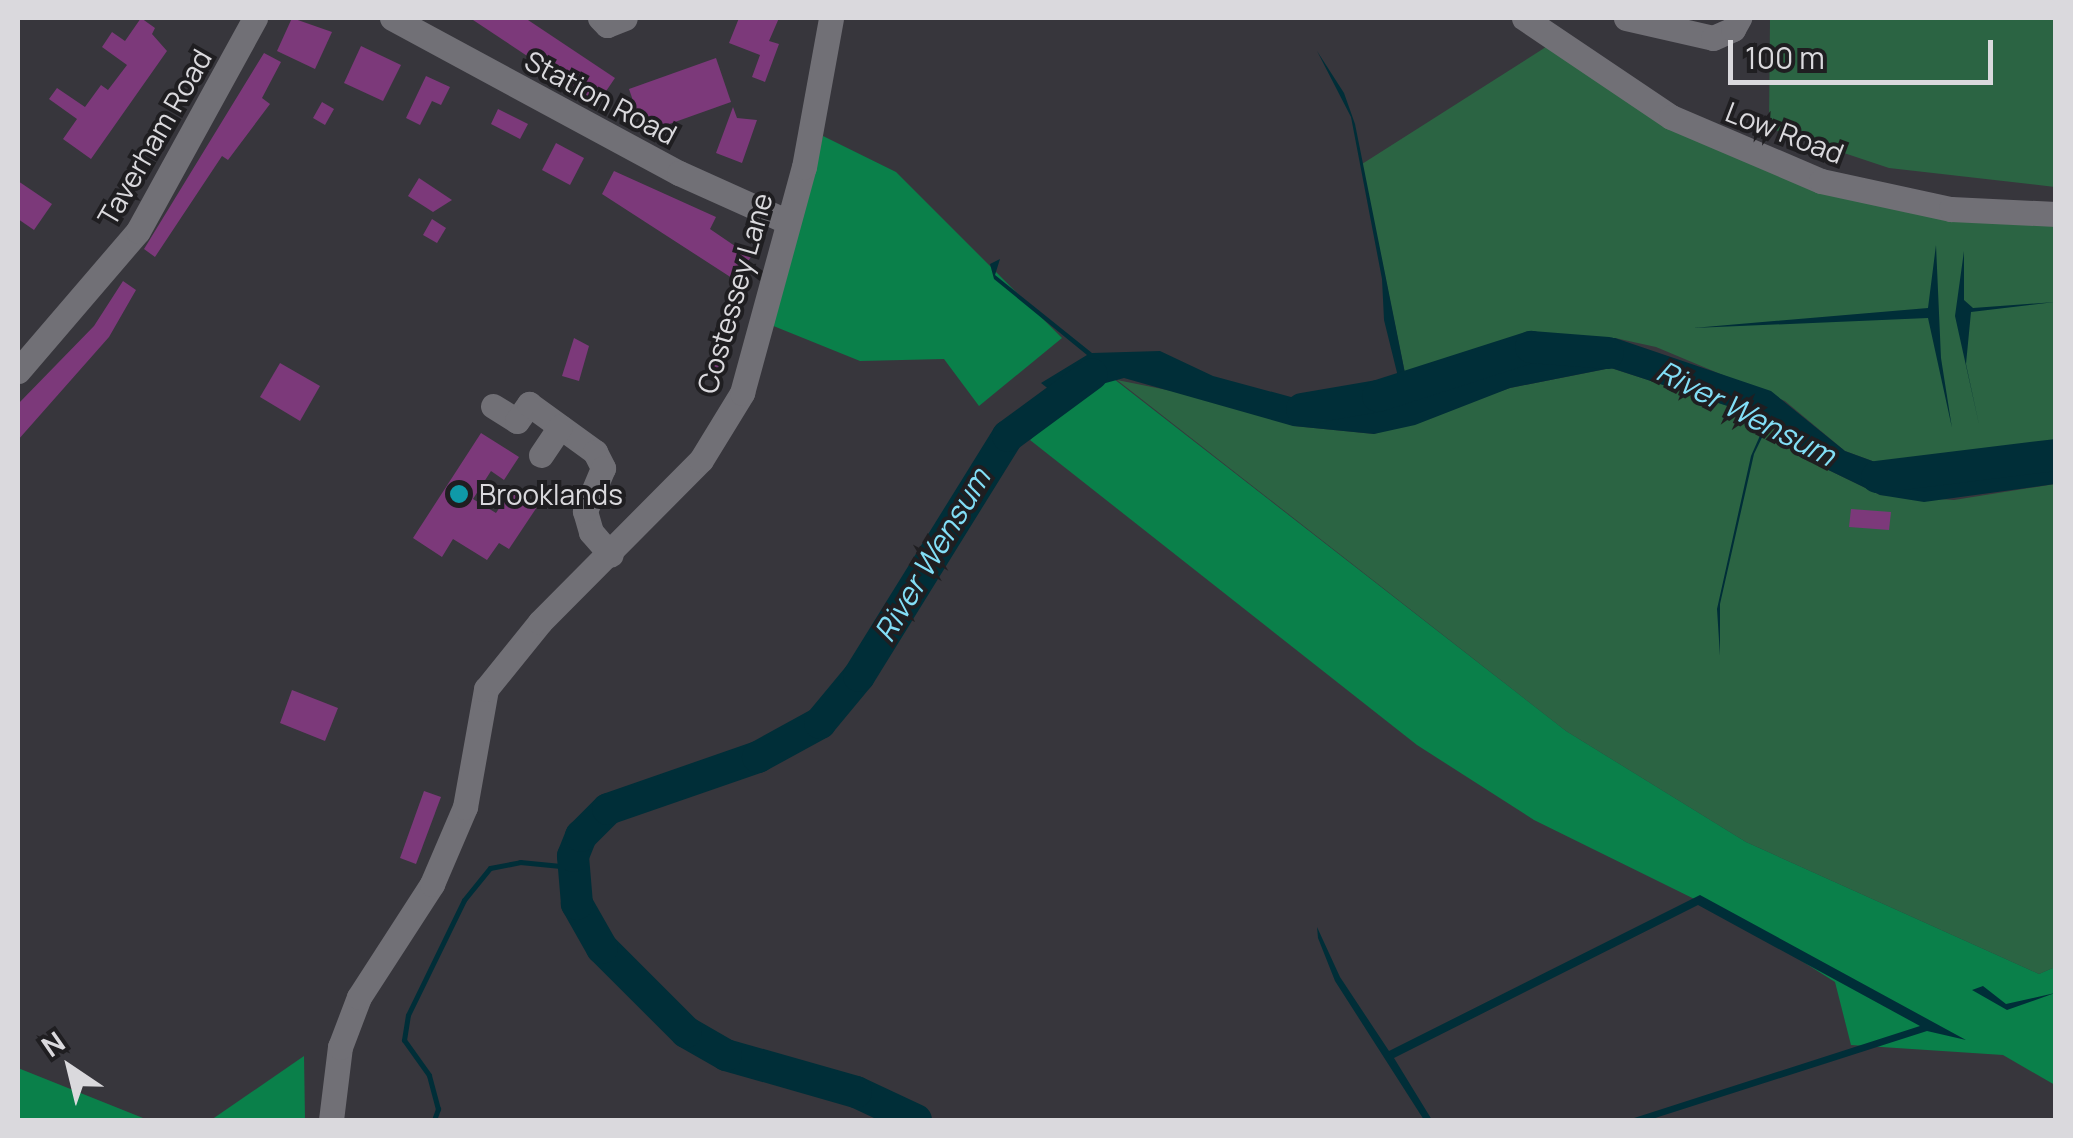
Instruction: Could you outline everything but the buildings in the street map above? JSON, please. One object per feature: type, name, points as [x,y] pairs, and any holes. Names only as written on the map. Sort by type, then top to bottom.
[{"type":"street","name":"Taverham Road","points":[[18,372],[138,231],[255,18]]},
{"type":"street","name":"Station Road","points":[[392,18],[679,173],[786,221]]},
{"type":"street","points":[[600,18],[607,25],[625,18]]},
{"type":"street","name":"Costessey Lane","points":[[331,1120],[340,1046],[360,996],[432,884],[465,807],[486,689],[540,622],[611,555],[701,460],[742,393],[786,221],[804,167],[831,18]]},
{"type":"street","name":"Low Road","points":[[1524,18],[1671,117],[1820,182],[1950,210],[2056,214]]},
{"type":"street","points":[[1626,18],[1714,38],[1734,30],[1739,18]]},
{"type":"street","points":[[492,406],[517,421],[528,404],[595,452],[603,468],[585,511],[591,532],[611,555]]},
{"type":"street","points":[[542,455],[560,427]]},
{"type":"green space","points":[[1770,18],[2055,18],[2055,187],[1889,168],[1769,128]]},
{"type":"green space","points":[[1549,45],[1824,190],[2055,224],[2055,456],[1908,474],[1845,451],[1785,401],[1656,347],[1615,338],[1526,351],[1479,373],[1409,393],[1362,164]]},
{"type":"green space","points":[[823,136],[896,172],[1062,338],[979,406],[944,359],[860,361],[771,325]]},
{"type":"green space","points":[[1611,368],[1756,415],[1816,464],[1880,495],[1954,500],[2055,484],[2055,967],[2039,974],[1746,842],[1566,731],[1117,380],[1222,401],[1294,426],[1374,434],[1510,388]]},
{"type":"green space","points":[[1105,372],[1566,731],[1746,842],[2039,974],[2055,967],[2055,1085],[2003,1055],[1851,1045],[1835,982],[1737,920],[1534,820],[1417,745],[1030,440]]},
{"type":"green space","points":[[304,1056],[305,1120],[211,1120]]},
{"type":"green space","points":[[18,1068],[148,1120],[18,1120]]},
{"type":"water","points":[[1317,51],[1344,93],[1355,124],[1409,393],[1479,373],[1526,351],[1615,338],[1771,391],[1845,451],[1908,474],[2055,456],[2055,484],[1924,502],[1880,495],[1816,464],[1769,423],[1754,454],[1720,604],[1720,656],[1717,609],[1751,456],[1766,422],[1755,415],[1611,368],[1510,388],[1415,425],[1374,434],[1293,426],[1124,378],[1102,384],[1070,406],[1041,383],[1087,355],[994,279],[990,264],[1000,259],[995,275],[1092,353],[1160,351],[1213,376],[1302,400],[1372,405],[1403,397],[1384,320],[1382,279],[1351,117]]},
{"type":"water","points":[[1936,245],[1941,358],[1952,428],[1928,318],[1693,328],[1928,308]]},
{"type":"water","points":[[1964,251],[1964,300],[1973,308],[2055,302],[1971,312],[1966,364],[1980,429],[1955,316]]},
{"type":"water","points":[[1700,895],[1966,1040],[1927,1031],[1649,1120],[1628,1120],[1920,1026],[1698,905],[1394,1058],[1432,1120],[1424,1120],[1335,981],[1318,938],[1317,927],[1340,977],[1389,1051]]},
{"type":"water","points":[[1983,986],[2006,1004],[2055,993],[2007,1010],[1972,990]]},
{"type":"waterway","name":"River Wensum","points":[[1302,409],[1378,396],[1531,347],[1608,353]]},
{"type":"waterway","name":"River Wensum","points":[[916,1120],[856,1092],[726,1055],[686,1032],[602,948],[577,904],[573,856],[581,836],[608,809],[758,757],[820,723],[859,676],[1008,436],[1092,374]]},
{"type":"waterway","points":[[1877,477],[2056,455]]},
{"type":"waterway","points":[[434,1120],[438,1109],[429,1075],[404,1040],[408,1015],[464,900],[490,868],[520,862],[571,867]]},
{"type":"place","name":"Brooklands","points":[[459,494]]}]
